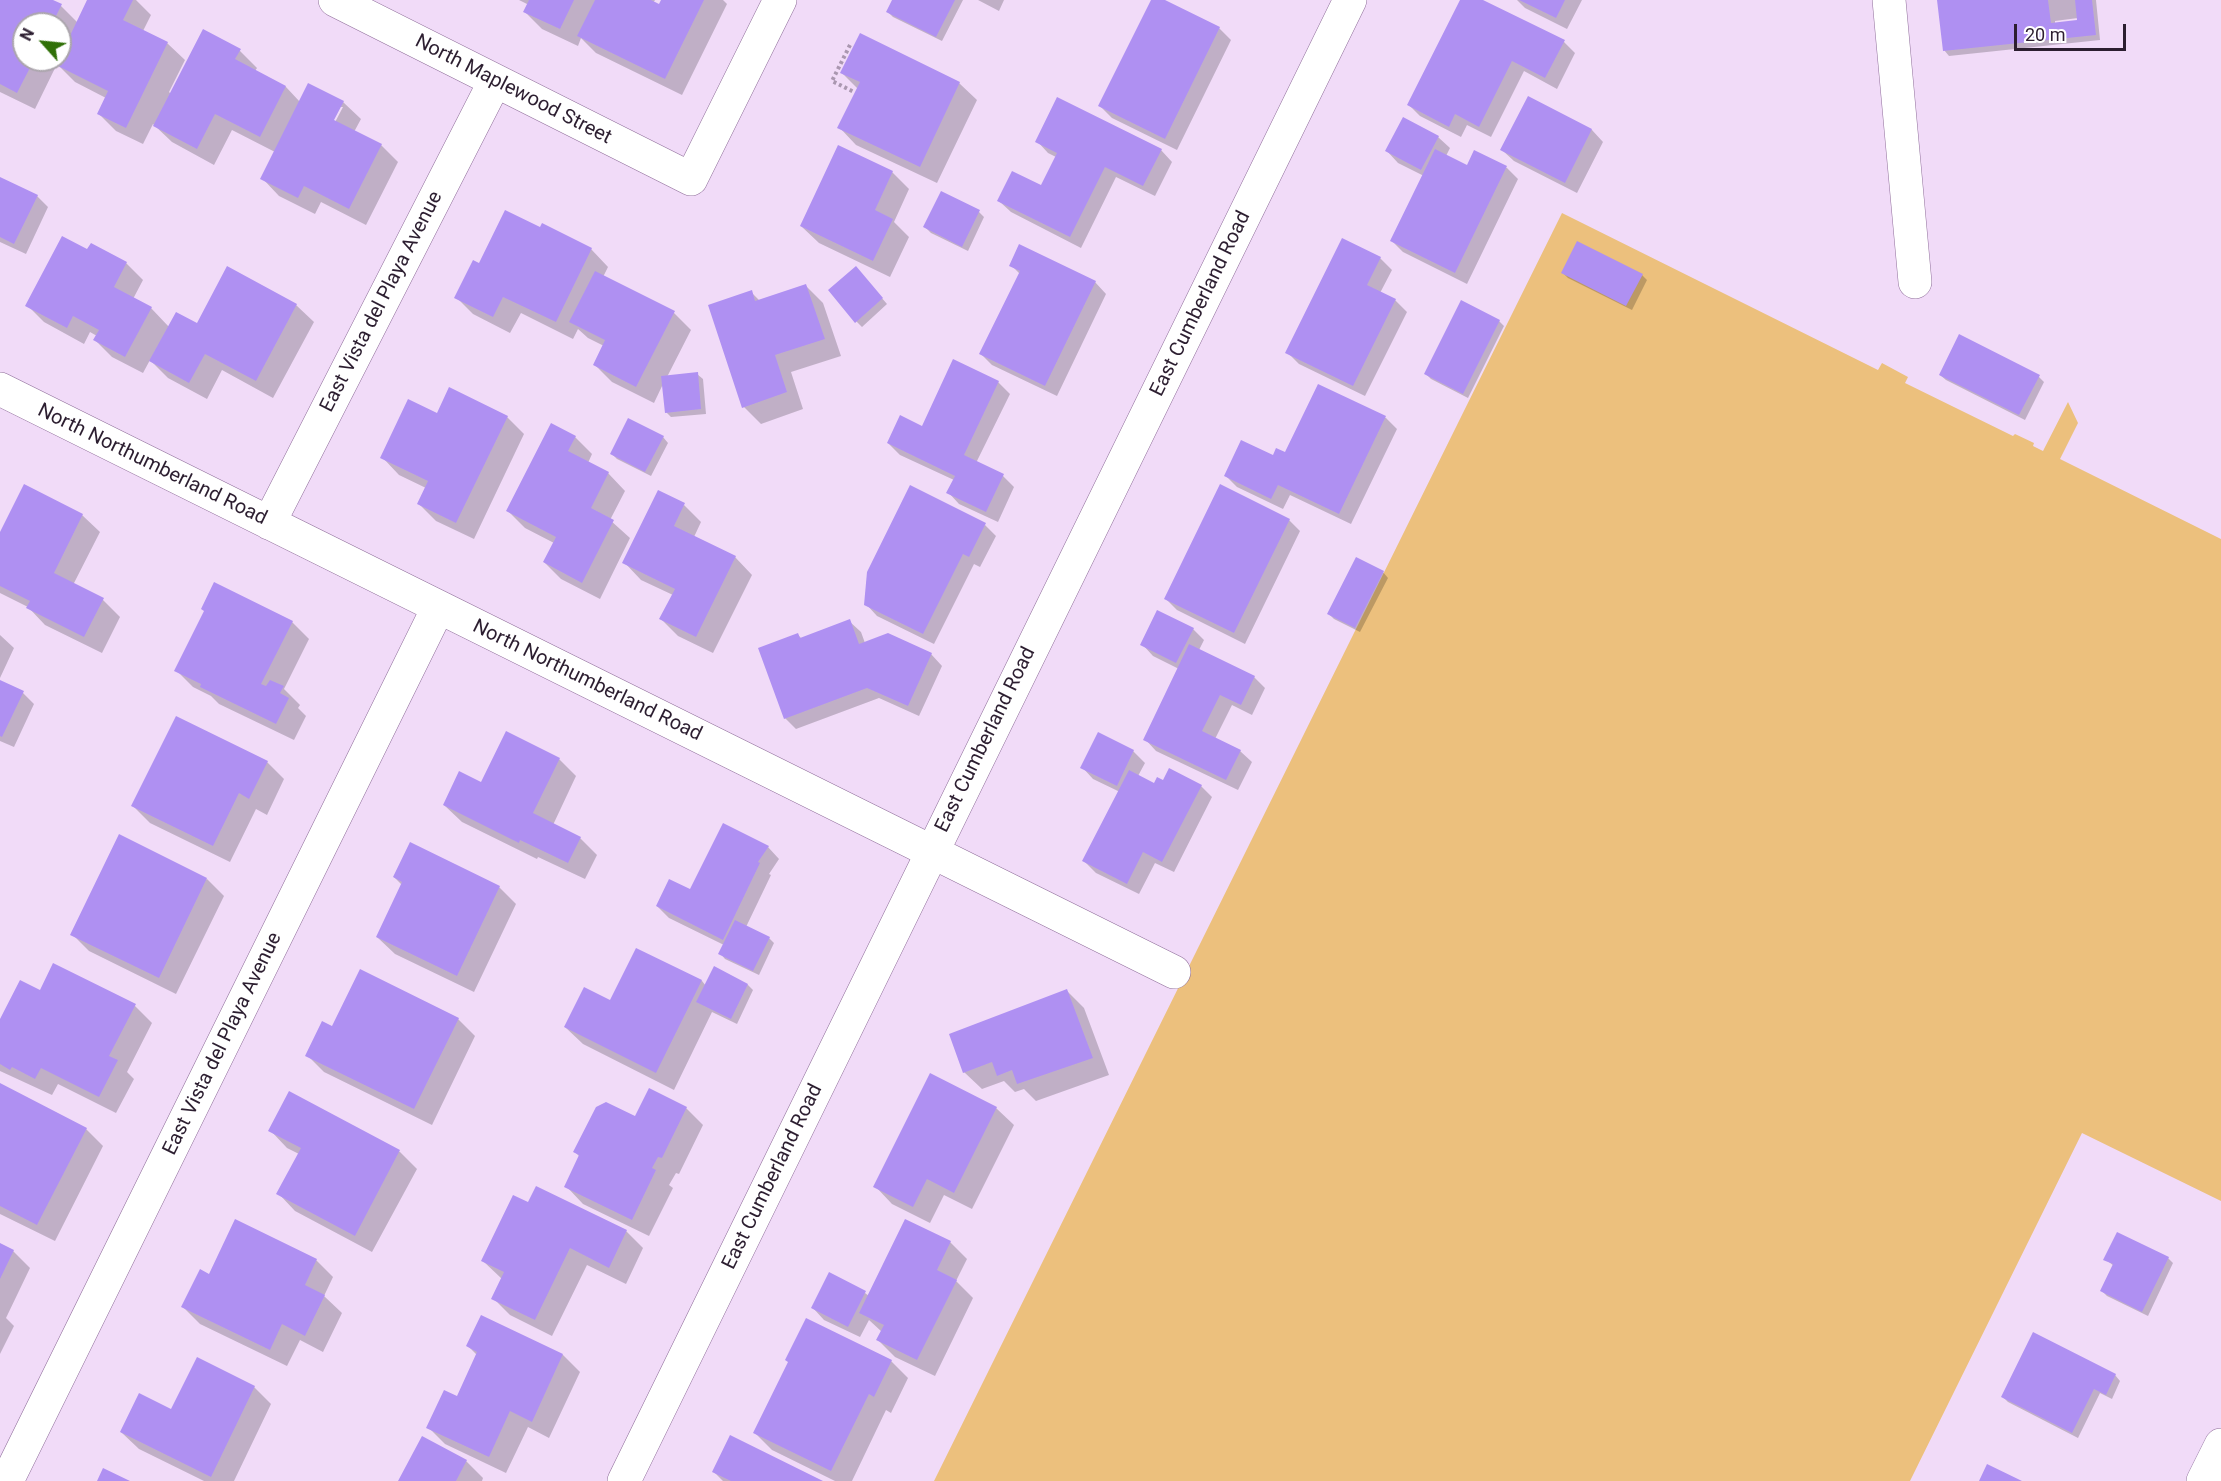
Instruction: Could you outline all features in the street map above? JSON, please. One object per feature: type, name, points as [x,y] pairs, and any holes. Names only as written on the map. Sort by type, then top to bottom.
[{"type":"street","name":"North Maplewood Street","points":[[335,0],[691,179],[780,0]]},
{"type":"street","name":"East Cumberland Road","points":[[624,1481],[1350,0]]},
{"type":"street","points":[[1889,0],[1915,282]]},
{"type":"street","name":"East Vista del Playa Avenue","points":[[269,523],[495,81]]},
{"type":"street","name":"North Northumberland Road","points":[[0,389],[1174,972]]},
{"type":"street","name":"East Vista del Playa Avenue","points":[[8,1481],[438,608]]},
{"type":"street","points":[[2203,1481],[2221,1445]]},
{"type":"path","points":[[849,45],[832,81],[854,93]]},
{"type":"shaded area","points":[[1562,213],[1878,370],[1882,363],[1908,377],[1905,383],[2013,436],[2015,434],[2034,443],[2033,446],[2043,451],[2068,402],[2078,423],[2060,459],[2221,539],[2221,1201],[2082,1133],[1910,1481],[934,1481]]},
{"type":"building","points":[[0,0],[53,0],[62,4],[58,12],[12,12],[12,72],[28,72],[17,93],[0,84]]},
{"type":"building","points":[[87,0],[133,0],[123,20],[168,42],[126,128],[97,114],[108,91],[70,72],[72,72],[72,31]]},
{"type":"building","points":[[529,0],[574,0],[560,29],[523,12]]},
{"type":"building","points":[[595,0],[651,0],[659,4],[661,0],[704,0],[665,79],[577,36]]},
{"type":"building","points":[[892,0],[955,0],[936,37],[886,12]]},
{"type":"building","points":[[1151,0],[1165,0],[1220,27],[1165,139],[1098,106]]},
{"type":"building","points":[[1460,0],[1483,0],[1565,40],[1545,78],[1512,61],[1479,127],[1455,114],[1449,127],[1407,105]]},
{"type":"building","points":[[1519,0],[1565,0],[1556,18]]},
{"type":"building","points":[[1937,0],[2048,0],[2051,23],[2077,20],[2075,0],[2092,0],[2096,35],[1943,51]]},
{"type":"building","points":[[203,29],[241,49],[235,59],[286,86],[260,137],[215,114],[197,149],[153,126]]},
{"type":"building","points":[[860,33],[960,82],[920,167],[837,128],[860,82],[840,73]]},
{"type":"building","points":[[308,83],[344,101],[334,120],[382,144],[349,209],[304,186],[298,198],[260,179]]},
{"type":"building","points":[[1528,96],[1592,129],[1565,183],[1500,150]]},
{"type":"building","points":[[1057,97],[1162,149],[1143,186],[1105,167],[1070,237],[997,201],[1012,171],[1041,185],[1057,153],[1035,142]]},
{"type":"building","points":[[1403,117],[1439,136],[1421,170],[1385,151]]},
{"type":"building","points":[[838,145],[893,171],[875,210],[893,219],[873,261],[800,226]]},
{"type":"building","points":[[1435,149],[1467,165],[1474,150],[1507,166],[1455,273],[1390,241]]},
{"type":"building","points":[[0,177],[38,195],[14,244],[0,237]]},
{"type":"building","points":[[941,191],[980,210],[962,247],[923,227]]},
{"type":"building","points":[[505,210],[540,227],[542,223],[592,248],[556,322],[503,297],[493,317],[454,298],[473,260],[479,263]]},
{"type":"building","points":[[62,236],[87,249],[91,243],[127,262],[114,287],[152,307],[125,357],[93,340],[99,330],[73,316],[67,328],[25,306]]},
{"type":"building","points":[[1342,238],[1381,257],[1367,285],[1396,299],[1353,386],[1285,353]]},
{"type":"building","points":[[1577,241],[1643,274],[1626,306],[1561,273]]},
{"type":"building","points":[[1019,244],[1096,281],[1045,386],[979,354],[1020,271],[1009,266]]},
{"type":"building","points":[[227,266],[297,304],[256,381],[205,354],[189,383],[149,361],[176,312],[197,323]]},
{"type":"building","points":[[856,266],[883,298],[855,323],[828,290]]},
{"type":"building","points":[[595,271],[675,311],[636,387],[593,365],[605,340],[569,322]]},
{"type":"building","points":[[806,284],[825,339],[775,355],[787,392],[742,408],[708,305],[752,290],[755,301]]},
{"type":"building","points":[[1461,300],[1500,320],[1463,394],[1424,374]]},
{"type":"building","points":[[1959,334],[2040,375],[2019,415],[1939,375]]},
{"type":"building","points":[[953,359],[999,381],[964,455],[1004,474],[986,512],[946,493],[955,476],[887,443],[900,415],[922,426]]},
{"type":"building","points":[[698,372],[701,409],[665,413],[661,376]]},
{"type":"building","points":[[1318,384],[1386,416],[1339,514],[1278,485],[1271,499],[1224,476],[1241,440],[1273,455],[1276,448],[1285,452]]},
{"type":"building","points":[[449,387],[508,416],[456,523],[417,504],[428,481],[380,458],[408,399],[437,413]]},
{"type":"building","points":[[628,418],[664,436],[645,472],[610,454]]},
{"type":"building","points":[[551,423],[576,436],[568,451],[609,472],[591,508],[614,520],[582,583],[543,562],[556,537],[506,511]]},
{"type":"building","points":[[24,484],[83,514],[54,573],[104,598],[84,637],[26,608],[30,601],[0,586],[0,532]]},
{"type":"building","points":[[1220,484],[1290,519],[1234,633],[1164,599]]},
{"type":"building","points":[[910,485],[986,523],[969,557],[963,554],[923,634],[864,605],[867,572]]},
{"type":"building","points":[[658,490],[685,503],[674,526],[736,556],[696,637],[659,619],[675,589],[622,563]]},
{"type":"building","points":[[1356,557],[1384,571],[1355,628],[1327,614]]},
{"type":"building","points":[[214,582],[293,621],[261,684],[266,686],[270,680],[284,686],[280,693],[289,698],[276,724],[200,687],[201,684],[174,671],[204,611],[201,609]]},
{"type":"building","points":[[1157,610],[1194,628],[1176,663],[1140,645]]},
{"type":"building","points":[[850,619],[859,644],[888,633],[932,653],[908,706],[867,688],[784,719],[758,648],[798,633],[800,638]]},
{"type":"building","points":[[1189,644],[1255,676],[1241,705],[1220,695],[1202,731],[1241,750],[1226,780],[1143,740]]},
{"type":"building","points":[[0,680],[24,691],[2,737],[0,736]]},
{"type":"building","points":[[176,716],[268,761],[249,799],[239,793],[213,846],[131,806]]},
{"type":"building","points":[[506,731],[560,758],[533,813],[581,837],[568,863],[520,840],[519,843],[443,805],[459,771],[481,782]]},
{"type":"building","points":[[1098,732],[1134,750],[1117,786],[1080,768]]},
{"type":"building","points":[[1169,768],[1202,785],[1162,862],[1143,852],[1127,884],[1082,861],[1129,770],[1154,783],[1157,777],[1163,780]]},
{"type":"building","points":[[723,823],[769,846],[758,862],[760,863],[723,940],[656,906],[669,879],[690,889]]},
{"type":"building","points":[[119,834],[207,878],[159,978],[70,935]]},
{"type":"building","points":[[410,842],[500,886],[457,976],[376,937],[402,882],[393,877]]},
{"type":"building","points":[[735,920],[770,937],[753,971],[718,954]]},
{"type":"building","points":[[636,948],[702,980],[656,1073],[564,1027],[584,987],[610,1000]]},
{"type":"building","points":[[53,963],[136,1004],[109,1056],[118,1060],[99,1097],[41,1068],[35,1079],[12,1067],[10,1070],[0,1064],[0,1019],[20,980],[40,990]]},
{"type":"building","points":[[714,966],[748,984],[731,1019],[696,1002]]},
{"type":"building","points":[[360,969],[459,1018],[414,1109],[305,1056],[322,1021],[332,1026]]},
{"type":"building","points":[[1067,989],[1093,1058],[1017,1084],[1012,1070],[997,1076],[992,1062],[963,1073],[949,1034]]},
{"type":"building","points":[[930,1073],[997,1107],[954,1193],[927,1179],[913,1207],[873,1187]]},
{"type":"building","points":[[0,1083],[87,1128],[37,1225],[0,1206]]},
{"type":"building","points":[[649,1088],[687,1107],[662,1158],[658,1157],[652,1168],[656,1170],[632,1220],[564,1187],[579,1155],[573,1152],[596,1107],[606,1102],[635,1116]]},
{"type":"building","points":[[289,1091],[400,1150],[355,1236],[276,1194],[301,1148],[268,1131]]},
{"type":"building","points":[[536,1186],[627,1230],[609,1268],[570,1248],[535,1320],[491,1299],[504,1272],[481,1261],[513,1195],[528,1202]]},
{"type":"building","points":[[235,1219],[317,1259],[305,1285],[325,1295],[305,1336],[282,1324],[270,1350],[181,1307],[200,1269],[209,1274]]},
{"type":"building","points":[[905,1219],[951,1241],[937,1270],[957,1280],[917,1360],[876,1340],[884,1325],[859,1313]]},
{"type":"building","points":[[2117,1232],[2169,1257],[2142,1312],[2100,1291],[2113,1264],[2103,1260]]},
{"type":"building","points":[[0,1243],[14,1250],[0,1279]]},
{"type":"building","points":[[829,1272],[866,1291],[848,1327],[811,1308]]},
{"type":"building","points":[[481,1315],[563,1354],[532,1422],[510,1411],[489,1457],[426,1428],[444,1390],[457,1396],[477,1352],[466,1346]]},
{"type":"building","points":[[806,1318],[892,1360],[874,1397],[869,1394],[831,1471],[753,1433],[788,1362],[785,1360]]},
{"type":"building","points":[[2033,1332],[2116,1374],[2106,1395],[2094,1389],[2072,1433],[2001,1397]]},
{"type":"building","points":[[197,1357],[255,1386],[211,1477],[120,1432],[139,1393],[171,1409]]},
{"type":"building","points":[[730,1435],[823,1481],[731,1481],[712,1472]]},
{"type":"building","points":[[422,1436],[467,1460],[456,1481],[398,1481]]},
{"type":"building","points":[[1987,1464],[2022,1481],[1979,1481]]},
{"type":"building","points":[[103,1468],[130,1481],[97,1481]]}]
